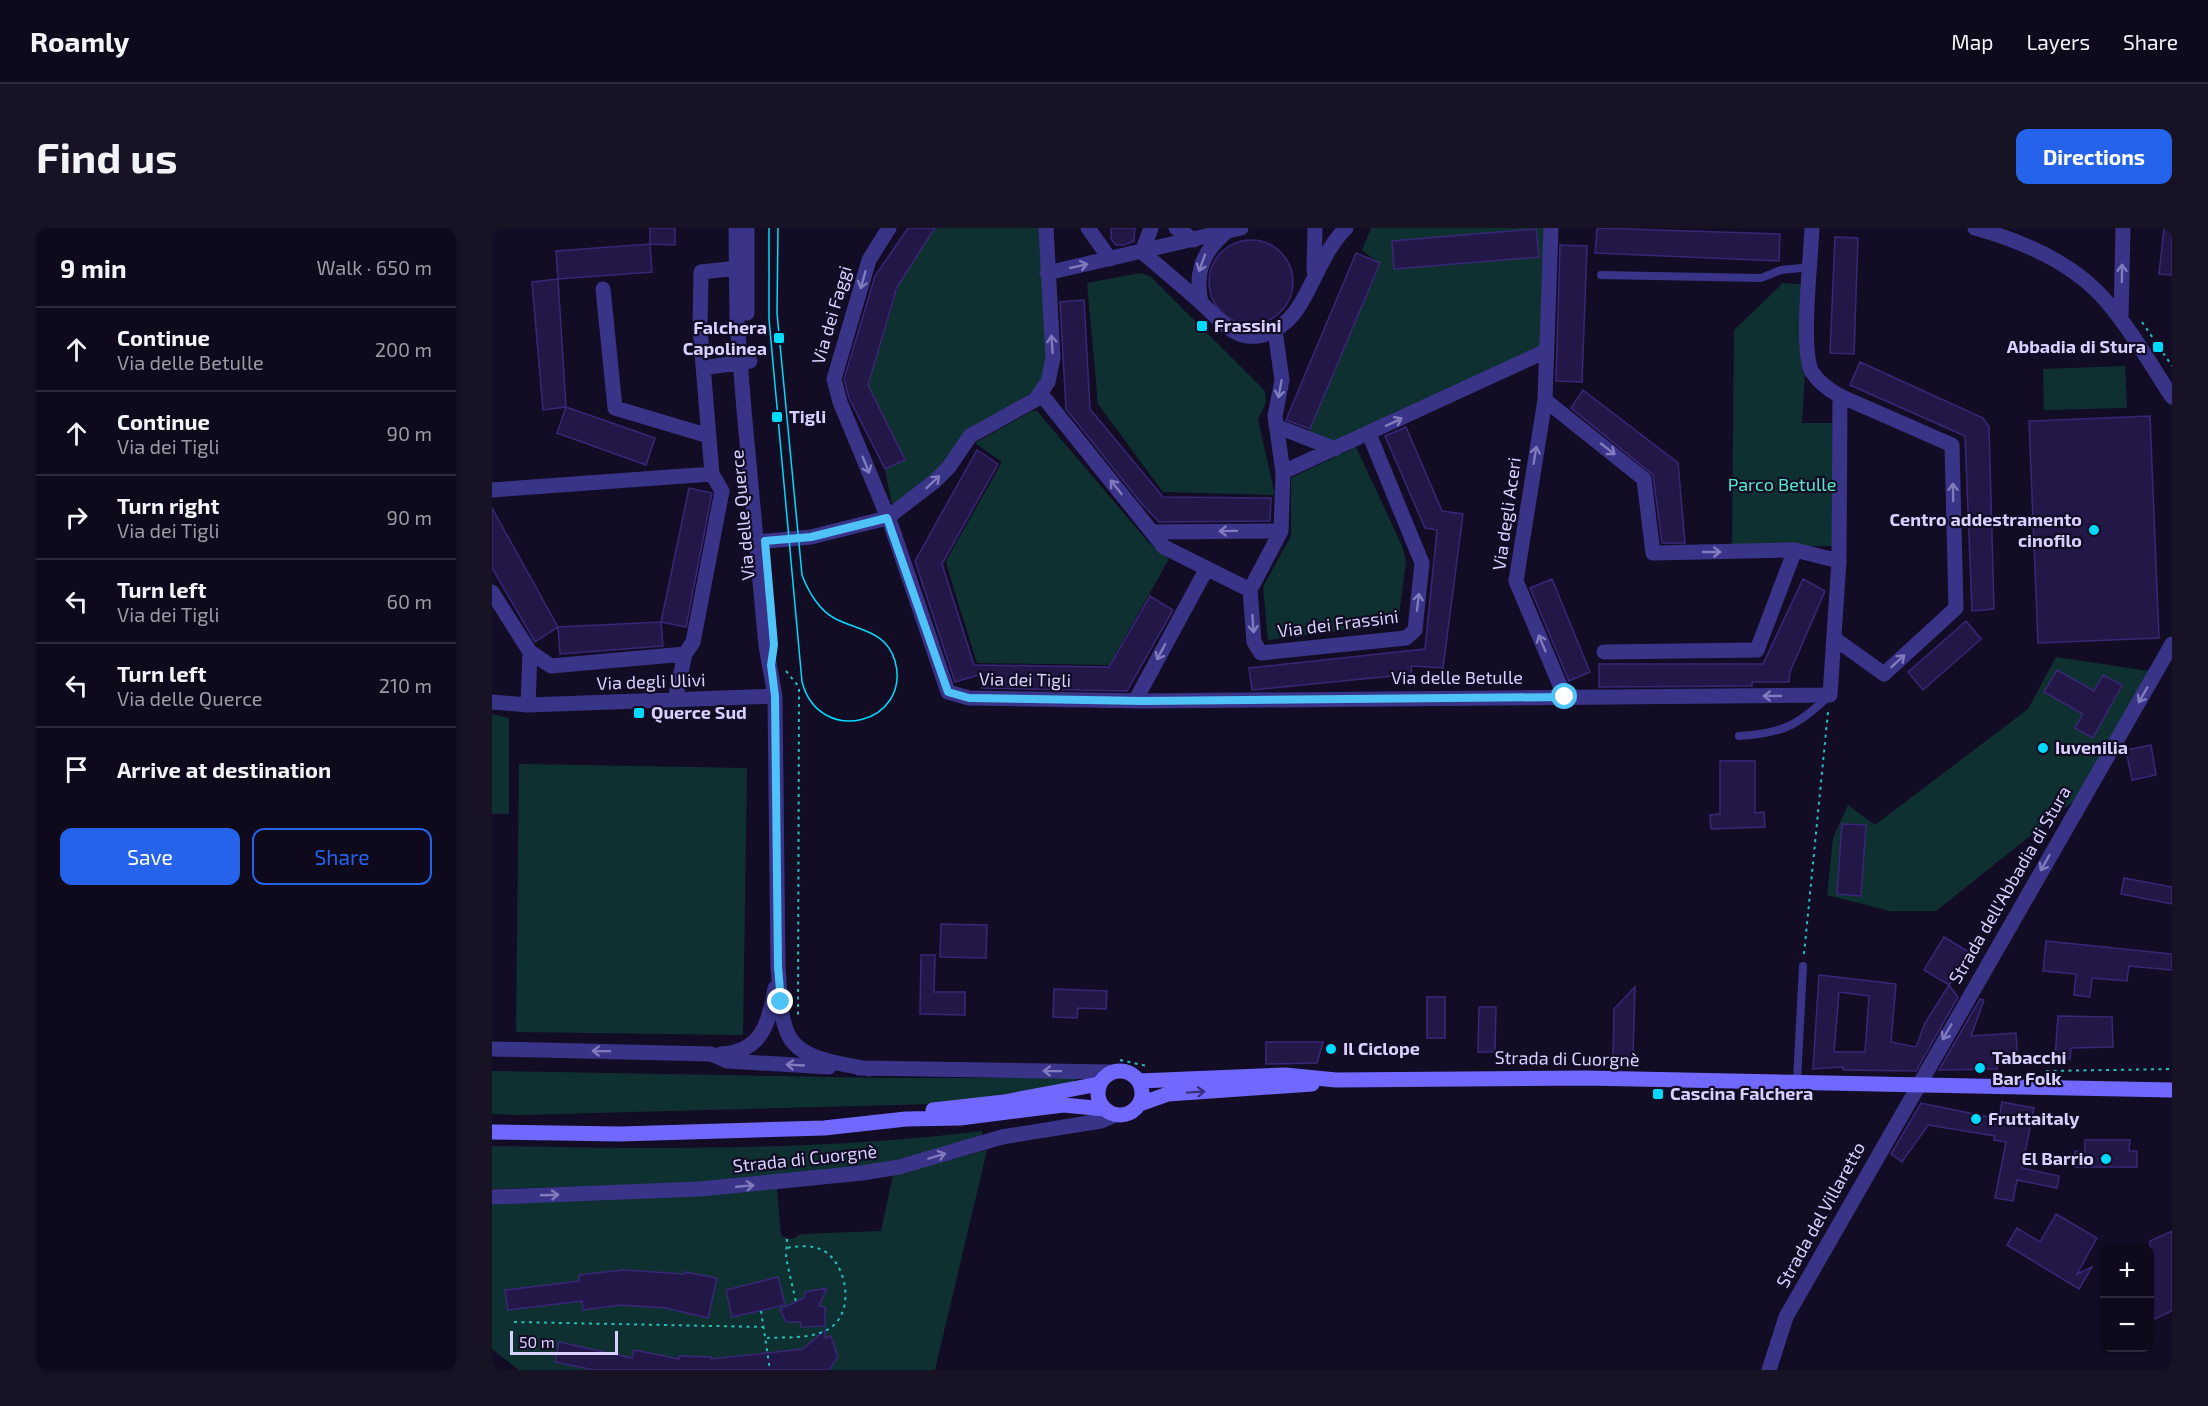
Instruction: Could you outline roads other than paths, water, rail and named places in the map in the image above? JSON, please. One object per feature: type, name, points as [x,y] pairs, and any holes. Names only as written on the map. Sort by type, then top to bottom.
[{"type":"main road","points":[[1127,1071],[1139,1081],[1143,1092],[1140,1104],[1129,1113],[1110,1112],[1098,1096],[1099,1084],[1111,1072],[1127,1071]]},
{"type":"main road","name":"Strada di Cuorgnè","points":[[1139,1081],[1285,1076],[1336,1080],[1469,1077],[1797,1081],[2172,1090]]},
{"type":"main road","name":"Strada di Cuorgnè","points":[[1140,1104],[1168,1094],[1285,1088],[1336,1080]]},
{"type":"main road","name":"Strada di Cuorgnè","points":[[906,1119],[930,1110],[1004,1102],[1099,1084]]},
{"type":"main road","name":"Strada di Cuorgnè","points":[[492,1132],[620,1134],[801,1129],[906,1119],[960,1118],[1064,1105],[1110,1112]]},
{"type":"street","name":"Via delle Querce","points":[[736,228],[741,267],[745,361],[761,541],[766,646],[775,696],[778,967],[787,1032],[793,1041],[809,1053],[823,1059],[869,1069]]},
{"type":"street","name":"Via delle Querce","points":[[741,267],[747,228]]},
{"type":"street","name":"Via dei Faggi","points":[[887,518],[840,402],[834,378],[869,260],[889,228]]},
{"type":"street","points":[[761,541],[811,537],[887,518],[949,467],[970,436],[1035,400],[1041,394],[1048,382],[1053,358],[1046,228]]},
{"type":"street","points":[[1088,228],[1110,259]]},
{"type":"street","points":[[1142,252],[1151,228]]},
{"type":"street","points":[[1176,228],[1194,240]]},
{"type":"street","points":[[1313,280],[1315,228]]},
{"type":"street","points":[[1142,252],[1219,321],[1235,332],[1254,336],[1275,331],[1289,321],[1328,250],[1346,228]]},
{"type":"street","name":"Via degli Aceri","points":[[1551,228],[1545,400],[1516,580],[1565,697]]},
{"type":"street","points":[[1812,228],[1807,350],[1811,370],[1825,387],[1839,396],[1952,445],[1956,608],[1884,674],[1835,639]]},
{"type":"street","points":[[1976,228],[1998,232],[2079,275],[2121,318],[2172,397]]},
{"type":"street","points":[[2121,318],[2123,228]]},
{"type":"street","points":[[1047,273],[1234,230]]},
{"type":"street","points":[[1201,303],[1198,274],[1204,255],[1234,230]]},
{"type":"street","name":"Via delle Querce","points":[[675,700],[685,654],[693,642],[722,491],[712,474],[700,329],[701,272],[741,267]]},
{"type":"street","name":"Via delle Querce","points":[[603,289],[615,408],[709,436]]},
{"type":"street","points":[[1041,394],[1164,547],[1250,590],[1281,531],[1283,472],[1275,416],[1282,380],[1275,331]]},
{"type":"street","points":[[1283,472],[1546,351]]},
{"type":"street","points":[[703,368],[745,361]]},
{"type":"street","points":[[1519,363],[1545,380]]},
{"type":"street","points":[[1830,695],[1839,561],[1839,396]]},
{"type":"street","points":[[1545,400],[1644,479],[1653,553],[1795,550],[1839,561]]},
{"type":"street","points":[[1276,426],[1335,449]]},
{"type":"street","name":"Via dei Frassini","points":[[1250,590],[1254,642],[1261,653],[1406,638],[1415,630],[1422,563],[1369,434]]},
{"type":"street","name":"Via delle Querce","points":[[492,490],[712,474]]},
{"type":"street","name":"Via dei Tigli","points":[[887,518],[948,692],[969,698],[1135,701]]},
{"type":"street","points":[[1152,532],[1281,531]]},
{"type":"street","points":[[1604,652],[1757,650],[1795,550]]},
{"type":"street","points":[[1135,701],[1207,568]]},
{"type":"street","points":[[492,592],[530,652],[551,666],[685,654]]},
{"type":"street","name":"Strada dell'Abbadia di Stura","points":[[1918,1084],[2172,644]]},
{"type":"street","points":[[528,705],[530,652]]},
{"type":"street","name":"Via delle Betulle","points":[[1135,701],[1830,695]]},
{"type":"street","name":"Via degli Ulivi","points":[[492,702],[528,705],[775,696]]},
{"type":"street","name":"Via delle Querce","points":[[711,1054],[744,1050],[757,1042],[771,1009],[778,967]]},
{"type":"street","points":[[492,1050],[711,1054],[726,1061],[869,1069],[1111,1072]]},
{"type":"street","name":"Strada del Villaretto","points":[[1769,1370],[1786,1317],[1918,1084]]},
{"type":"street","name":"Strada di Cuorgnè","points":[[492,1197],[700,1189],[879,1171],[1002,1137],[1101,1121],[1110,1112]]},
{"type":"lane","points":[[1601,274],[1761,278],[1781,270],[1811,267]]},
{"type":"lane","points":[[1738,736],[1766,734],[1794,726],[1830,695]]},
{"type":"lane","points":[[1797,1081],[1803,966]]},
{"type":"tram line","points":[[769,228],[769,319],[802,682],[812,703],[827,715],[844,721],[862,720],[878,712],[890,700],[897,682],[895,661],[891,651],[878,637],[829,615],[811,594],[802,575],[777,313],[778,228]]},
{"type":"place","name":"Frassini","points":[[1202,326]]},
{"type":"place","name":"Falchera Capolinea","points":[[779,338]]},
{"type":"place","name":"Abbadia di Stura","points":[[2158,347]]},
{"type":"place","name":"Tigli","points":[[777,417]]},
{"type":"place","name":"Centro addestramento cinofilo","points":[[2094,530]]},
{"type":"place","name":"Querce Sud","points":[[639,713]]},
{"type":"place","name":"Iuvenilia","points":[[2043,748]]},
{"type":"place","name":"Il Ciclope","points":[[1331,1049]]},
{"type":"place","name":"Tabacchi Bar Folk","points":[[1980,1068]]},
{"type":"place","name":"Cascina Falchera","points":[[1658,1094]]},
{"type":"place","name":"Fruttaitaly","points":[[1976,1119]]},
{"type":"place","name":"El Barrio","points":[[2106,1159]]},
{"type":"park label","name":"Parco Betulle","points":[[1782,485]]}]
